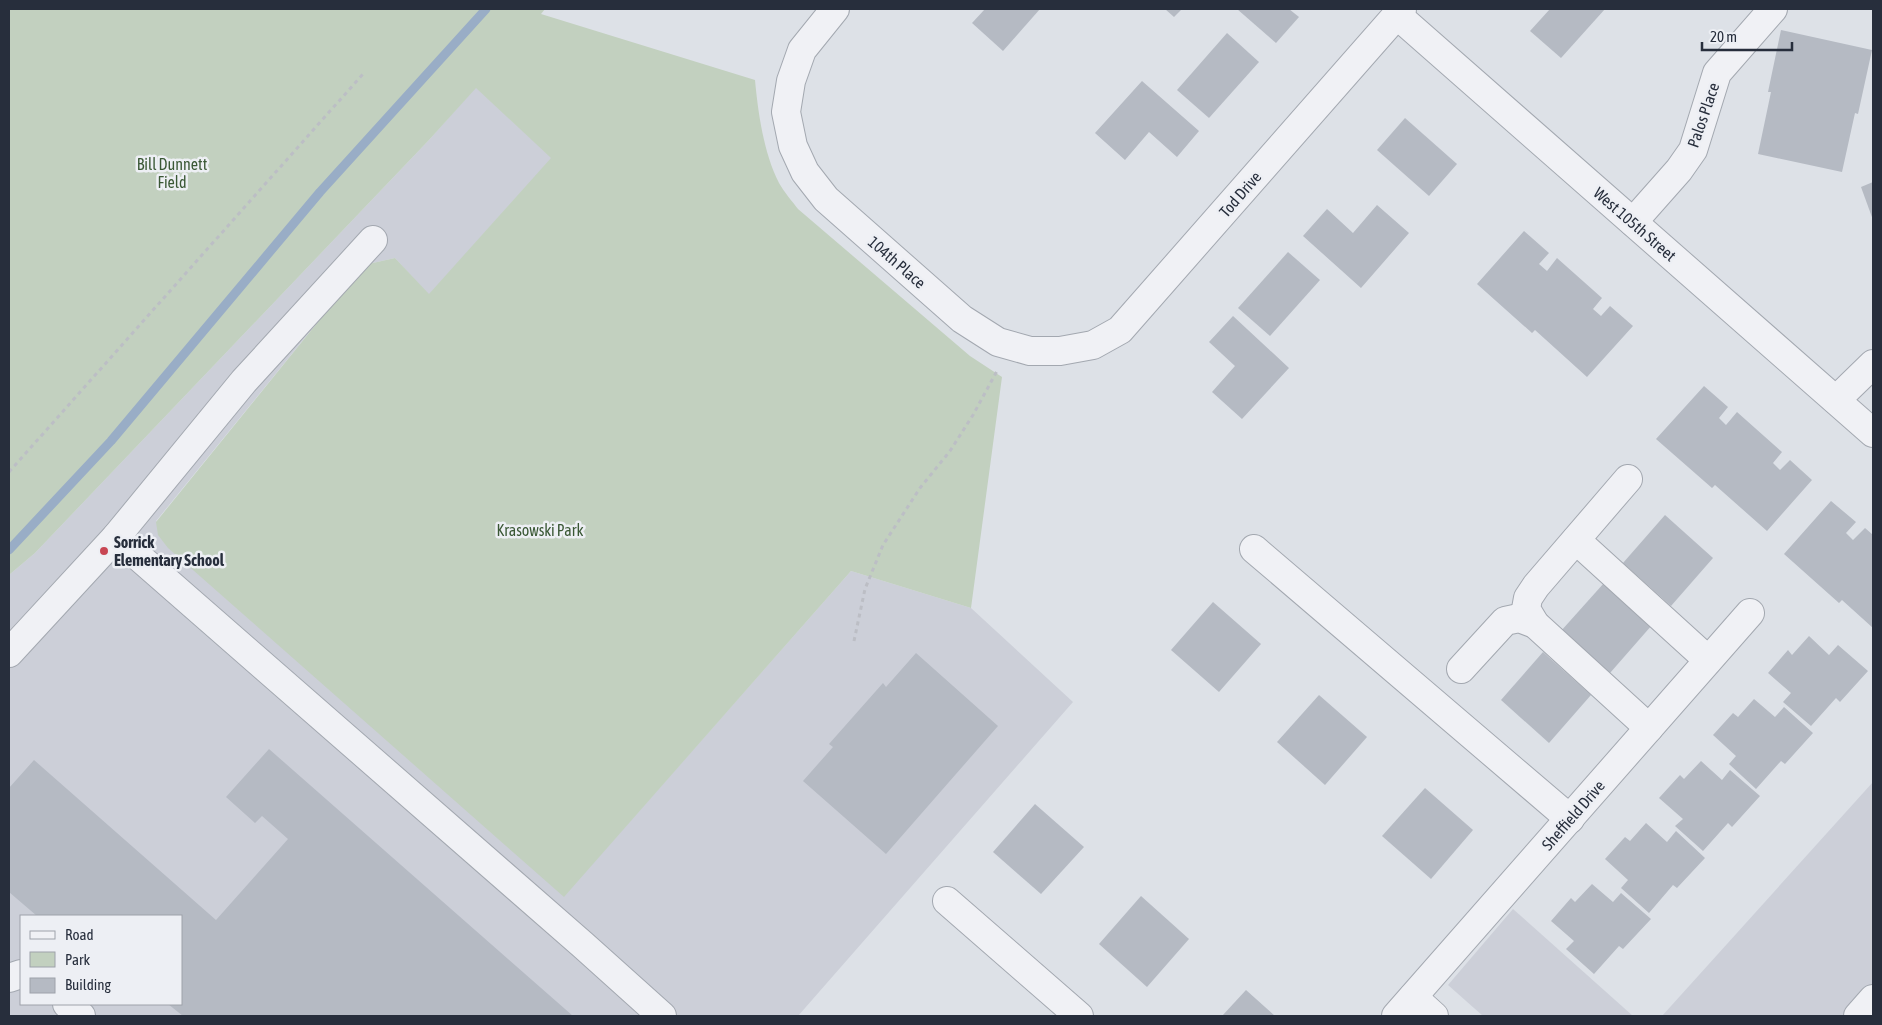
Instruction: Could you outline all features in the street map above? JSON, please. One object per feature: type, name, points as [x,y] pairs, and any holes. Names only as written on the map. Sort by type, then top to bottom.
[{"type":"street","name":"104th Place","points":[[835,9],[802,50],[791,81],[786,112],[793,146],[805,172],[826,199],[962,319],[998,342],[1010,346],[1030,351],[1060,351]]},
{"type":"street","name":"Palos Place","points":[[1633,222],[1679,170],[1693,150],[1717,73],[1773,9]]},
{"type":"street","name":"West 105th Street","points":[[1399,12],[1633,222],[1873,433]]},
{"type":"street","name":"Tod Drive","points":[[1060,351],[1093,345],[1120,330],[1399,12]]},
{"type":"street","points":[[9,653],[116,537],[244,381],[373,240]]},
{"type":"street","points":[[1836,400],[1873,364]]},
{"type":"street","points":[[1628,479],[1536,586],[1528,598],[1526,609],[1535,624],[1649,728]]},
{"type":"street","points":[[116,537],[584,945],[662,1016]]},
{"type":"street","points":[[1576,540],[1708,660]]},
{"type":"street","points":[[1254,549],[1570,819]]},
{"type":"street","name":"Sheffield Drive","points":[[1405,1007],[1750,613]]},
{"type":"street","points":[[1461,670],[1505,621],[1518,618],[1535,624]]},
{"type":"street","points":[[947,901],[1079,1016]]},
{"type":"street","points":[[1858,1016],[1873,999]]},
{"type":"street","points":[[68,1005],[81,1016]]},
{"type":"street","points":[[1405,1007],[1434,1016]]},
{"type":"path","points":[[9,472],[363,74]]},
{"type":"path","points":[[854,641],[865,589],[883,544],[920,488],[950,451],[973,415],[1010,346]]},
{"type":"shaded area","name":"Sorrick Elementary School","points":[[476,87],[552,158],[429,295],[395,258],[364,265],[156,521],[564,896],[851,571],[971,608],[1073,702],[798,1016],[9,1016],[9,575],[35,553],[429,140]]},
{"type":"shaded area","points":[[1873,782],[1873,1016],[1662,1016]]},
{"type":"shaded area","points":[[1513,909],[1633,1016],[1483,1016],[1448,985]]},
{"type":"green space","name":"Krasowski Park","points":[[9,9],[545,9],[541,14],[755,80],[760,119],[769,159],[779,183],[798,209],[970,356],[1002,377],[971,608],[851,571],[564,897],[168,548],[158,535],[156,522],[364,265],[395,258],[429,294],[551,158],[476,88],[429,140],[35,553],[9,575]]},
{"type":"building","points":[[985,9],[1040,9],[1003,51],[972,23]]},
{"type":"building","points":[[1165,9],[1182,9],[1174,17]]},
{"type":"building","points":[[1237,9],[1289,9],[1299,17],[1276,43]]},
{"type":"building","points":[[1550,9],[1605,9],[1561,58],[1530,31]]},
{"type":"building","points":[[1781,30],[1872,50],[1858,114],[1855,113],[1842,172],[1758,154]]},
{"type":"building","points":[[1227,33],[1259,62],[1209,118],[1177,90]]},
{"type":"building","points":[[1142,81],[1199,131],[1177,157],[1149,132],[1125,160],[1095,133]]},
{"type":"building","points":[[1405,118],[1457,164],[1429,196],[1377,150]]},
{"type":"building","points":[[1873,182],[1873,220],[1861,187]]},
{"type":"building","points":[[1377,205],[1409,233],[1361,288],[1303,236],[1327,209],[1353,233]]},
{"type":"building","points":[[1524,231],[1549,253],[1539,264],[1547,271],[1557,258],[1602,298],[1593,309],[1601,316],[1610,306],[1633,326],[1587,377],[1535,330],[1532,333],[1477,284]]},
{"type":"building","points":[[1288,252],[1320,280],[1270,336],[1238,308]]},
{"type":"building","points":[[1233,316],[1289,368],[1242,419],[1212,392],[1235,366],[1209,342]]},
{"type":"building","points":[[1704,386],[1728,407],[1719,418],[1726,425],[1737,412],[1782,452],[1773,463],[1780,470],[1790,460],[1812,480],[1767,531],[1715,485],[1712,488],[1656,439]]},
{"type":"building","points":[[1831,501],[1856,522],[1846,533],[1853,540],[1865,528],[1873,535],[1873,628],[1842,600],[1839,603],[1784,554]]},
{"type":"building","points":[[1665,515],[1713,558],[1671,606],[1623,563]]},
{"type":"building","points":[[1604,583],[1652,625],[1610,673],[1561,631]]},
{"type":"building","points":[[1213,602],[1261,644],[1219,692],[1171,650]]},
{"type":"building","points":[[1809,636],[1829,655],[1838,645],[1868,671],[1840,702],[1836,698],[1811,726],[1783,702],[1791,693],[1768,673],[1788,650],[1792,655]]},
{"type":"building","points":[[1543,652],[1591,695],[1549,743],[1501,700]]},
{"type":"building","points":[[916,653],[998,726],[886,854],[803,781],[833,747],[829,744],[883,683],[886,687]]},
{"type":"building","points":[[1319,695],[1367,737],[1325,785],[1277,742]]},
{"type":"building","points":[[1754,699],[1775,717],[1784,707],[1813,733],[1785,764],[1781,761],[1756,789],[1729,764],[1736,756],[1713,735],[1733,713],[1738,717]]},
{"type":"building","points":[[269,749],[573,1016],[183,1016],[169,1005],[182,1005],[182,915],[36,915],[9,892],[9,788],[34,760],[216,920],[288,839],[262,816],[255,823],[226,797]]},
{"type":"building","points":[[1701,761],[1722,780],[1730,770],[1760,796],[1732,827],[1728,823],[1703,851],[1675,826],[1683,819],[1659,798],[1680,775],[1684,779]]},
{"type":"building","points":[[1425,788],[1473,830],[1431,879],[1382,836]]},
{"type":"building","points":[[1035,804],[1084,847],[1041,894],[993,852]]},
{"type":"building","points":[[1646,823],[1667,842],[1676,831],[1705,858],[1677,888],[1673,885],[1649,913],[1621,888],[1628,880],[1605,859],[1625,837],[1630,841]]},
{"type":"building","points":[[1592,884],[1613,902],[1621,893],[1651,919],[1623,949],[1619,946],[1594,974],[1566,949],[1574,941],[1551,921],[1571,898],[1575,902]]},
{"type":"building","points":[[1141,896],[1189,939],[1147,987],[1099,944]]},
{"type":"building","points":[[1246,990],[1275,1016],[1222,1016]]},
{"type":"waterway","points":[[9,550],[111,441],[320,192],[486,9]]},
{"type":"place","name":"Sorrick Elementary School","points":[[104,551]]},
{"type":"park label","name":"Bill Dunnett Field","points":[[172,173]]}]
